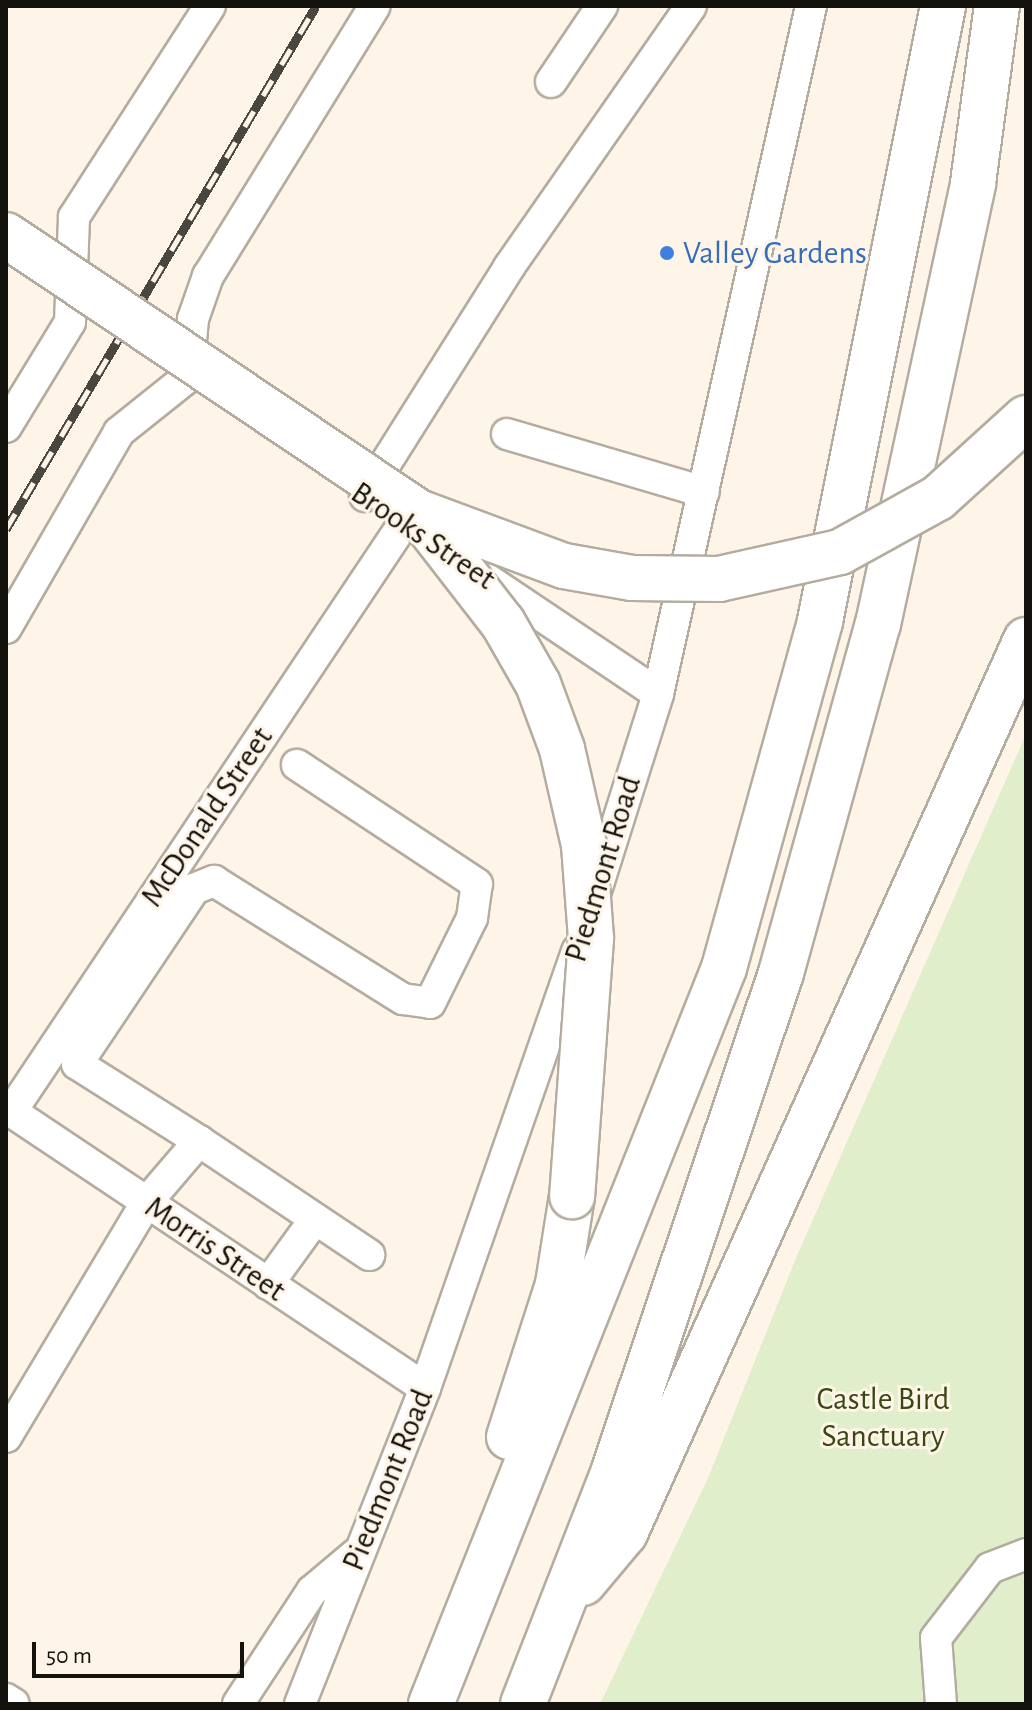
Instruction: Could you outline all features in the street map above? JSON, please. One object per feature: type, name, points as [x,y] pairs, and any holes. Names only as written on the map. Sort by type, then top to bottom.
[{"type":"highway","points":[[431,1704],[724,968],[820,621],[943,6]]},
{"type":"highway","points":[[523,1704],[561,1609],[781,973],[878,624],[973,183],[997,6]]},
{"type":"highway","points":[[6,235],[410,517],[503,623],[538,684],[565,763],[584,845],[591,939],[572,1196],[558,1284],[422,1704]]},
{"type":"highway","points":[[410,517],[564,566],[632,578],[769,572],[887,531],[987,460],[1026,418]]},
{"type":"highway","points":[[561,1609],[625,1533],[1026,640]]},
{"type":"street","points":[[6,427],[70,322],[74,217],[210,6]]},
{"type":"street","points":[[6,628],[119,432],[188,377],[193,319],[208,276],[375,6]]},
{"type":"street","points":[[551,82],[602,6]]},
{"type":"street","points":[[365,496],[509,267],[691,6]]},
{"type":"street","name":"Piedmont Road","points":[[300,1704],[425,1388],[536,1082],[658,694],[811,6]]},
{"type":"street","name":"Brooks Street","points":[[188,377],[365,496],[410,517],[658,694]]},
{"type":"street","points":[[507,434],[704,492]]},
{"type":"street","name":"McDonald Street","points":[[8,1110],[410,517]]},
{"type":"street","points":[[297,765],[477,884],[472,918],[430,1003],[403,999],[214,881],[194,889],[77,1064],[369,1255]]},
{"type":"street","name":"Morris Street","points":[[8,1110],[425,1388]]},
{"type":"street","points":[[6,1437],[146,1203],[199,1141]]},
{"type":"street","points":[[268,1284],[315,1219]]},
{"type":"street","points":[[238,1704],[312,1591],[361,1550]]},
{"type":"street","points":[[941,1704],[936,1638],[990,1568],[1026,1554]]},
{"type":"street","points":[[6,1699],[14,1704]]},
{"type":"green space","name":"Castle Bird Sanctuary","points":[[1026,734],[1026,1704],[600,1704],[708,1478],[796,1258]]},
{"type":"railway","points":[[6,529],[316,6]]},
{"type":"place","name":"Valley Gardens","points":[[667,253]]}]
